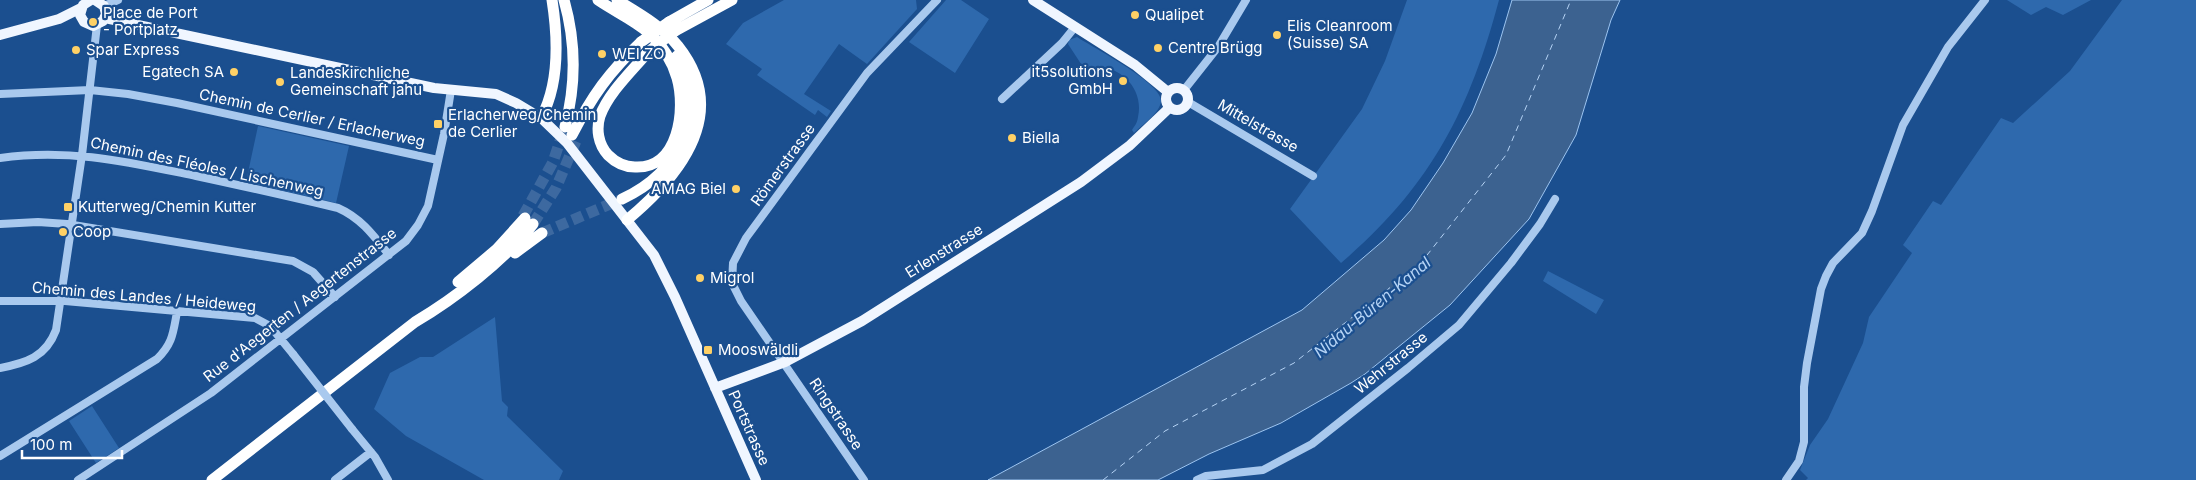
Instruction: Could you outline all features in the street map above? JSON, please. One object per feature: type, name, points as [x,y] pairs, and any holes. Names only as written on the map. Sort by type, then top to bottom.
[{"type":"highway","points":[[537,115],[551,95],[553,82],[555,19],[552,0]]},
{"type":"highway","points":[[564,0],[572,35],[574,76],[571,135]]},
{"type":"highway","points":[[598,0],[639,25],[653,37],[669,58],[679,86],[680,115],[671,145],[664,155],[654,162],[643,166],[628,166],[616,161],[604,151],[599,138],[599,122],[608,101],[648,52],[669,28],[708,0]]},
{"type":"highway","points":[[617,0],[653,23],[669,28],[694,75],[699,101],[698,123],[692,146],[677,170],[660,190],[627,220]]},
{"type":"highway","points":[[571,135],[597,89],[640,42],[732,0]]},
{"type":"highway","points":[[622,199],[646,186],[665,169],[678,149],[686,127],[689,105],[686,80],[669,28]]},
{"type":"highway","points":[[571,135],[616,81],[648,52]]},
{"type":"highway","points":[[212,480],[415,322],[527,220],[509,251],[431,313],[415,322]]},
{"type":"highway","points":[[477,276],[502,262],[542,233]]},
{"type":"main road","points":[[1033,0],[1135,65],[1168,92]]},
{"type":"main road","points":[[59,19],[84,22],[90,25],[101,22],[97,2],[85,2],[81,8],[80,16],[84,22]]},
{"type":"main road","points":[[0,35],[59,19],[81,8]]},
{"type":"main road","name":"Portstrasse","points":[[101,22],[451,90],[496,94],[537,115],[567,143],[650,249],[663,271],[756,480]]},
{"type":"main road","points":[[1175,88],[1184,90],[1188,96],[1188,102],[1180,110],[1170,108],[1166,100],[1168,92],[1175,88]]},
{"type":"main road","name":"Erlenstrasse","points":[[715,388],[785,362],[862,321],[1068,191],[1129,146],[1170,108]]},
{"type":"street","points":[[97,2],[118,0]]},
{"type":"street","name":"Römerstrasse","points":[[785,362],[732,283],[733,263],[746,238],[867,73],[937,0]]},
{"type":"street","points":[[1184,90],[1218,47],[1246,0]]},
{"type":"street","points":[[1786,480],[1799,461],[1804,442],[1806,363],[1821,289],[1826,276],[1833,263],[1862,233],[1872,211],[1903,125],[1948,47],[1985,0]]},
{"type":"street","points":[[0,368],[24,364],[42,353],[54,336],[61,301],[101,22]]},
{"type":"street","points":[[1002,99],[1062,43],[1075,27]]},
{"type":"street","name":"Chemin de Cerlier / Erlacherweg","points":[[0,94],[90,90],[178,102],[438,160]]},
{"type":"street","name":"Rue d'Aegerten / Aegertenstrasse","points":[[78,480],[198,402],[406,241],[423,217],[428,206],[451,90]]},
{"type":"street","name":"Mittelstrasse","points":[[1188,102],[1313,176]]},
{"type":"street","name":"Chemin des Fléoles / Lischenweg","points":[[0,158],[49,153],[82,155],[162,169],[338,208],[351,214],[365,225],[389,255]]},
{"type":"street","name":"Wehrstrasse","points":[[1197,480],[1206,476],[1263,470],[1320,438],[1459,325],[1511,263],[1540,224],[1555,199]]},
{"type":"street","points":[[0,224],[38,222],[71,225],[293,261],[313,272],[335,297]]},
{"type":"street","name":"Chemin des Landes / Heideweg","points":[[0,301],[21,299],[61,301],[255,318],[270,326],[281,339],[371,452],[388,480]]},
{"type":"street","points":[[0,456],[157,359],[168,347],[172,339],[177,312]]},
{"type":"street","name":"Ringstrasse","points":[[785,362],[864,480]]},
{"type":"street","points":[[335,480],[371,452]]},
{"type":"shaded area","points":[[784,0],[916,0],[917,9],[867,64],[839,44],[804,94],[831,111],[827,117],[818,110],[815,115],[757,75],[762,69],[726,44],[743,23]]},
{"type":"shaded area","points":[[946,0],[961,0],[989,19],[955,73],[909,42]]},
{"type":"shaded area","points":[[1407,0],[1499,0],[1474,78],[1442,145],[1422,176],[1399,206],[1341,263],[1290,209],[1362,109],[1385,61]]},
{"type":"shaded area","points":[[2007,0],[2091,0],[2063,15],[2046,7],[2031,15]]},
{"type":"shaded area","points":[[2122,0],[2196,0],[2196,480],[1806,480],[1808,478],[1800,470],[1810,445],[1828,419],[1863,343],[1869,317],[1912,253],[1903,245],[1933,201],[1941,205],[2001,118],[2013,123],[2070,71]]},
{"type":"shaded area","points":[[1077,37],[1139,75],[1158,93],[1161,101],[1157,110],[1134,133],[1132,130],[1137,121],[1139,107],[1135,90],[1130,82],[1115,71],[1097,66],[1098,68],[1085,70],[1068,44],[1069,40]]},
{"type":"shaded area","points":[[258,126],[349,146],[336,203],[246,182]]},
{"type":"shaded area","points":[[1548,271],[1604,300],[1596,314],[1543,281]]},
{"type":"shaded area","points":[[495,317],[502,401],[508,407],[507,416],[563,471],[559,480],[484,480],[406,436],[374,409],[390,373],[420,357],[433,357]]},
{"type":"shaded area","points":[[92,406],[119,448],[96,463],[69,421]]},
{"type":"water","name":"Nidau-Büren-Kanal","points":[[1512,0],[1620,0],[1611,20],[1576,135],[1529,219],[1450,305],[1365,374],[1351,383],[1281,423],[1209,454],[1158,480],[988,480],[1302,310],[1384,240],[1411,210],[1443,163],[1472,113],[1496,54]]},
{"type":"ferry route","points":[[1103,480],[1165,431],[1294,363],[1420,264],[1506,155],[1571,0]]},
{"type":"tunnel","points":[[523,216],[553,162],[564,129]]},
{"type":"tunnel","points":[[533,224],[556,188],[576,141]]},
{"type":"tunnel","points":[[542,233],[622,199]]},
{"type":"place","name":"Qualipet","points":[[1135,15]]},
{"type":"place","name":"Place de Port - Portplatz","points":[[93,22]]},
{"type":"place","name":"Elis Cleanroom (Suisse) SA","points":[[1277,35]]},
{"type":"place","name":"Centre Brügg","points":[[1158,48]]},
{"type":"place","name":"Spar Express","points":[[76,50]]},
{"type":"place","name":"WEI ZO","points":[[602,54]]},
{"type":"place","name":"Egatech SA","points":[[234,72]]},
{"type":"place","name":"it5solutions GmbH","points":[[1123,81]]},
{"type":"place","name":"Landeskirchliche Gemeinschaft jahu","points":[[280,82]]},
{"type":"place","name":"Erlacherweg/Chemin de Cerlier","points":[[438,124]]},
{"type":"place","name":"Biella","points":[[1012,138]]},
{"type":"place","name":"AMAG Biel","points":[[736,189]]},
{"type":"place","name":"Kutterweg/Chemin Kutter","points":[[68,207]]},
{"type":"place","name":"Coop","points":[[63,232]]},
{"type":"place","name":"Migrol","points":[[700,278]]},
{"type":"place","name":"Mooswäldli","points":[[708,350]]}]
